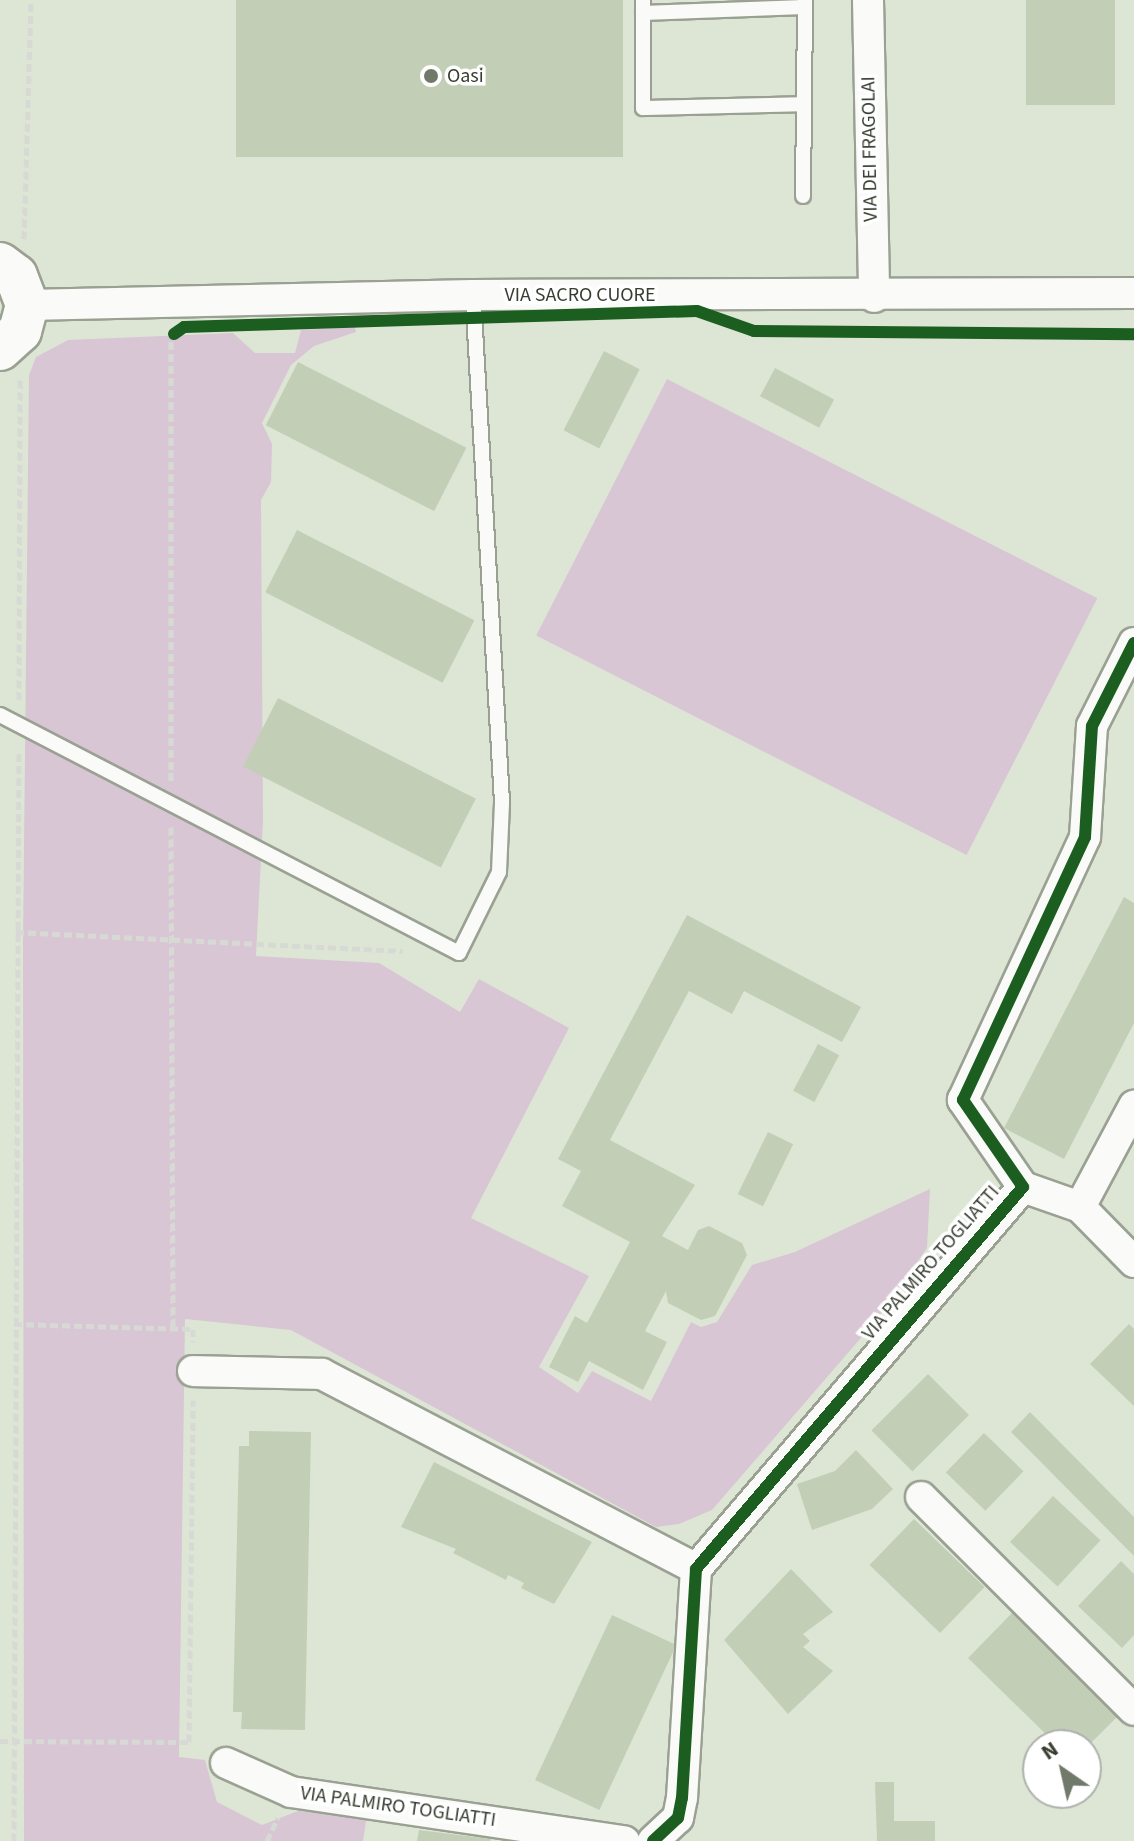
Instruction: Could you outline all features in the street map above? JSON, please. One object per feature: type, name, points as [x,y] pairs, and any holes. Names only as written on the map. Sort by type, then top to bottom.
[{"type":"street","name":"VIA DEI FRAGOLAI","points":[[868,0],[874,297]]},
{"type":"street","points":[[10,359],[27,305],[12,255]]},
{"type":"street","name":"VIA SACRO CUORE","points":[[27,305],[473,295],[874,297],[1134,293]]},
{"type":"street","name":"VIA PALMIRO TOGLIATTI","points":[[1134,643],[1092,726],[1085,837],[963,1100],[1023,1187],[1080,1207],[1134,1262]]},
{"type":"street","points":[[1080,1207],[1134,1106]]},
{"type":"street","name":"VIA PALMIRO TOGLIATTI","points":[[696,1569],[1023,1187]]},
{"type":"street","points":[[193,1371],[322,1374],[696,1569],[682,1798],[678,1818],[653,1841]]},
{"type":"street","points":[[921,1497],[1134,1710]]},
{"type":"street","name":"VIA PALMIRO TOGLIATTI","points":[[226,1763],[291,1792],[624,1841]]},
{"type":"lane","points":[[803,104],[643,108],[643,6],[805,4],[803,196]]},
{"type":"lane","points":[[0,715],[19,721],[459,953],[499,872],[502,802],[473,295]]},
{"type":"path","points":[[12,255],[31,0]]},
{"type":"path","points":[[160,334],[179,330],[171,803],[173,1328]]},
{"type":"path","points":[[10,359],[19,721],[14,1841]]},
{"type":"path","points":[[16,932],[172,942],[459,953]]},
{"type":"path","points":[[0,1741],[189,1742],[193,1329],[14,1324]]},
{"type":"shaded area","points":[[355,327],[356,332],[314,346],[291,365],[262,423],[272,444],[271,482],[261,500],[263,821],[256,956],[379,963],[460,1012],[479,979],[569,1028],[471,1218],[589,1276],[539,1367],[578,1393],[592,1371],[651,1401],[691,1322],[701,1327],[717,1322],[752,1265],[795,1252],[930,1189],[927,1248],[879,1317],[712,1510],[679,1524],[656,1527],[291,1330],[185,1319],[179,1757],[205,1760],[217,1802],[262,1825],[298,1811],[367,1815],[363,1841],[24,1841],[23,943],[29,375],[36,357],[68,340],[233,333],[255,353],[295,353],[301,330]]},
{"type":"shaded area","points":[[667,379],[1097,598],[967,855],[536,636]]},
{"type":"building","name":"Oasi","points":[[236,0],[623,0],[623,157],[236,157]]},
{"type":"building","points":[[1026,0],[1115,0],[1115,105],[1026,105]]},
{"type":"building","points":[[604,351],[640,369],[599,448],[564,430]]},
{"type":"building","points":[[298,362],[466,448],[434,511],[266,425]]},
{"type":"building","points":[[775,368],[834,399],[819,428],[760,396]]},
{"type":"building","points":[[297,530],[474,620],[443,683],[265,592]]},
{"type":"building","points":[[278,698],[476,799],[441,867],[243,767]]},
{"type":"building","points":[[1124,897],[1134,903],[1134,1023],[1064,1159],[1004,1128]]},
{"type":"building","points":[[687,915],[861,1007],[842,1042],[744,991],[732,1014],[689,991],[610,1140],[695,1185],[662,1236],[688,1250],[698,1230],[709,1226],[742,1243],[747,1255],[715,1316],[701,1320],[668,1303],[666,1291],[645,1331],[667,1342],[643,1390],[589,1361],[578,1382],[549,1367],[575,1316],[587,1323],[630,1242],[562,1206],[581,1171],[558,1159]]},
{"type":"building","points":[[818,1044],[839,1055],[814,1102],[793,1091]]},
{"type":"building","points":[[768,1132],[793,1144],[763,1206],[738,1194]]},
{"type":"building","points":[[1129,1324],[1134,1329],[1134,1406],[1090,1364]]},
{"type":"building","points":[[928,1374],[969,1415],[912,1472],[871,1431]]},
{"type":"building","points":[[1030,1412],[1134,1517],[1134,1556],[1011,1432]]},
{"type":"building","points":[[249,1431],[311,1432],[305,1730],[241,1729],[242,1712],[233,1712],[239,1446],[249,1446]]},
{"type":"building","points":[[984,1433],[1024,1471],[985,1511],[946,1473]]},
{"type":"building","points":[[856,1450],[893,1489],[872,1509],[812,1530],[797,1484],[835,1471]]},
{"type":"building","points":[[434,1462],[592,1542],[554,1604],[521,1588],[524,1583],[508,1575],[506,1580],[453,1553],[456,1549],[401,1527]]},
{"type":"building","points":[[1053,1496],[1101,1540],[1058,1586],[1010,1542]]},
{"type":"building","points":[[914,1519],[984,1587],[940,1633],[870,1565]]},
{"type":"building","points":[[1121,1561],[1134,1574],[1134,1635],[1122,1648],[1078,1606]]},
{"type":"building","points":[[791,1569],[833,1612],[803,1634],[810,1641],[803,1647],[833,1671],[788,1714],[724,1640]]},
{"type":"building","points":[[1012,1613],[1117,1717],[1102,1732],[1102,1729],[1041,1729],[968,1658]]},
{"type":"building","points":[[612,1615],[676,1645],[599,1810],[535,1780]]},
{"type":"building","points":[[875,1782],[894,1782],[894,1821],[935,1821],[935,1841],[877,1841]]},
{"type":"building","points":[[419,1830],[491,1839],[417,1841]]},
{"type":"cycle path","points":[[174,334],[184,327],[697,311],[754,331],[1134,334]]},
{"type":"cycle path","points":[[653,1841],[678,1818],[682,1798],[696,1569],[1023,1187],[963,1100],[1085,837],[1092,726],[1134,643]]},
{"type":"place","name":"Oasi","points":[[431,76]]}]
